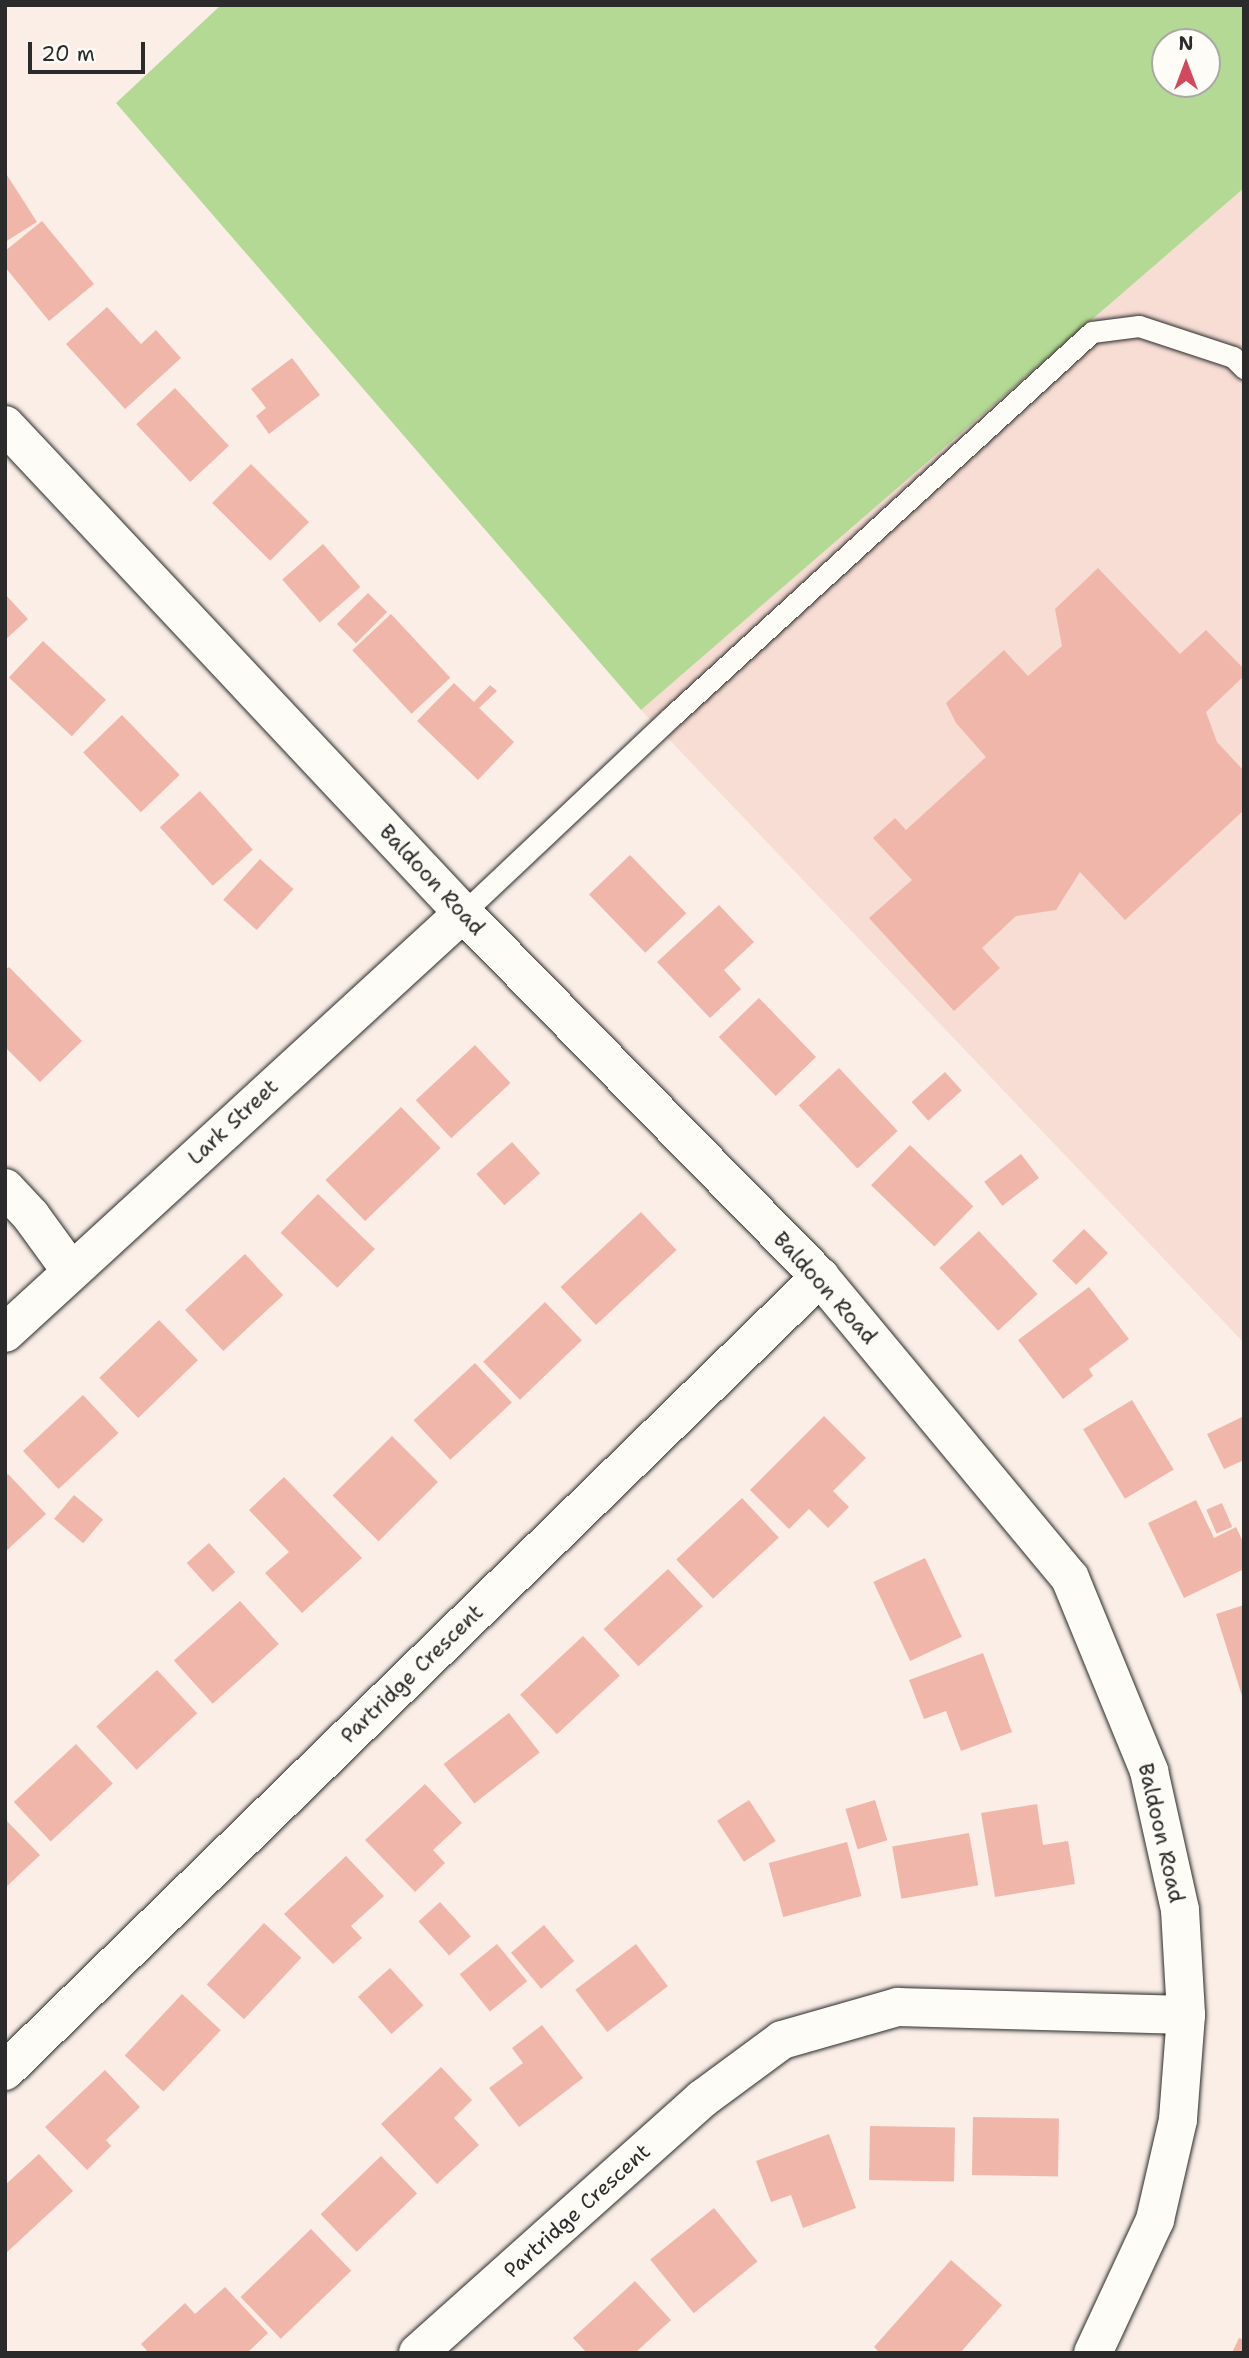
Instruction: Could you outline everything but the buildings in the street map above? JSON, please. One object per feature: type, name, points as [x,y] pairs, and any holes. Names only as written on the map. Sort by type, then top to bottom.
[{"type":"street","name":"Baldoon Road","points":[[5,425],[463,913],[820,1277],[1070,1578],[1149,1770],[1180,1910],[1185,2014],[1178,2120],[1155,2220],[1093,2353]]},
{"type":"street","name":"Lark Street","points":[[5,1333],[463,913]]},
{"type":"street","points":[[5,1188],[31,1216],[71,1271]]},
{"type":"street","name":"Partridge Crescent","points":[[5,2071],[820,1277]]},
{"type":"street","name":"Partridge Crescent","points":[[418,2353],[702,2099],[782,2040],[898,2007],[1185,2014]]},
{"type":"lane","points":[[463,913],[678,710],[1092,332],[1139,326],[1233,357],[1244,369]]},
{"type":"shaded area","points":[[1244,188],[1244,1343],[641,710]]},
{"type":"green space","points":[[221,5],[1244,5],[1244,188],[641,710],[116,103]]}]
